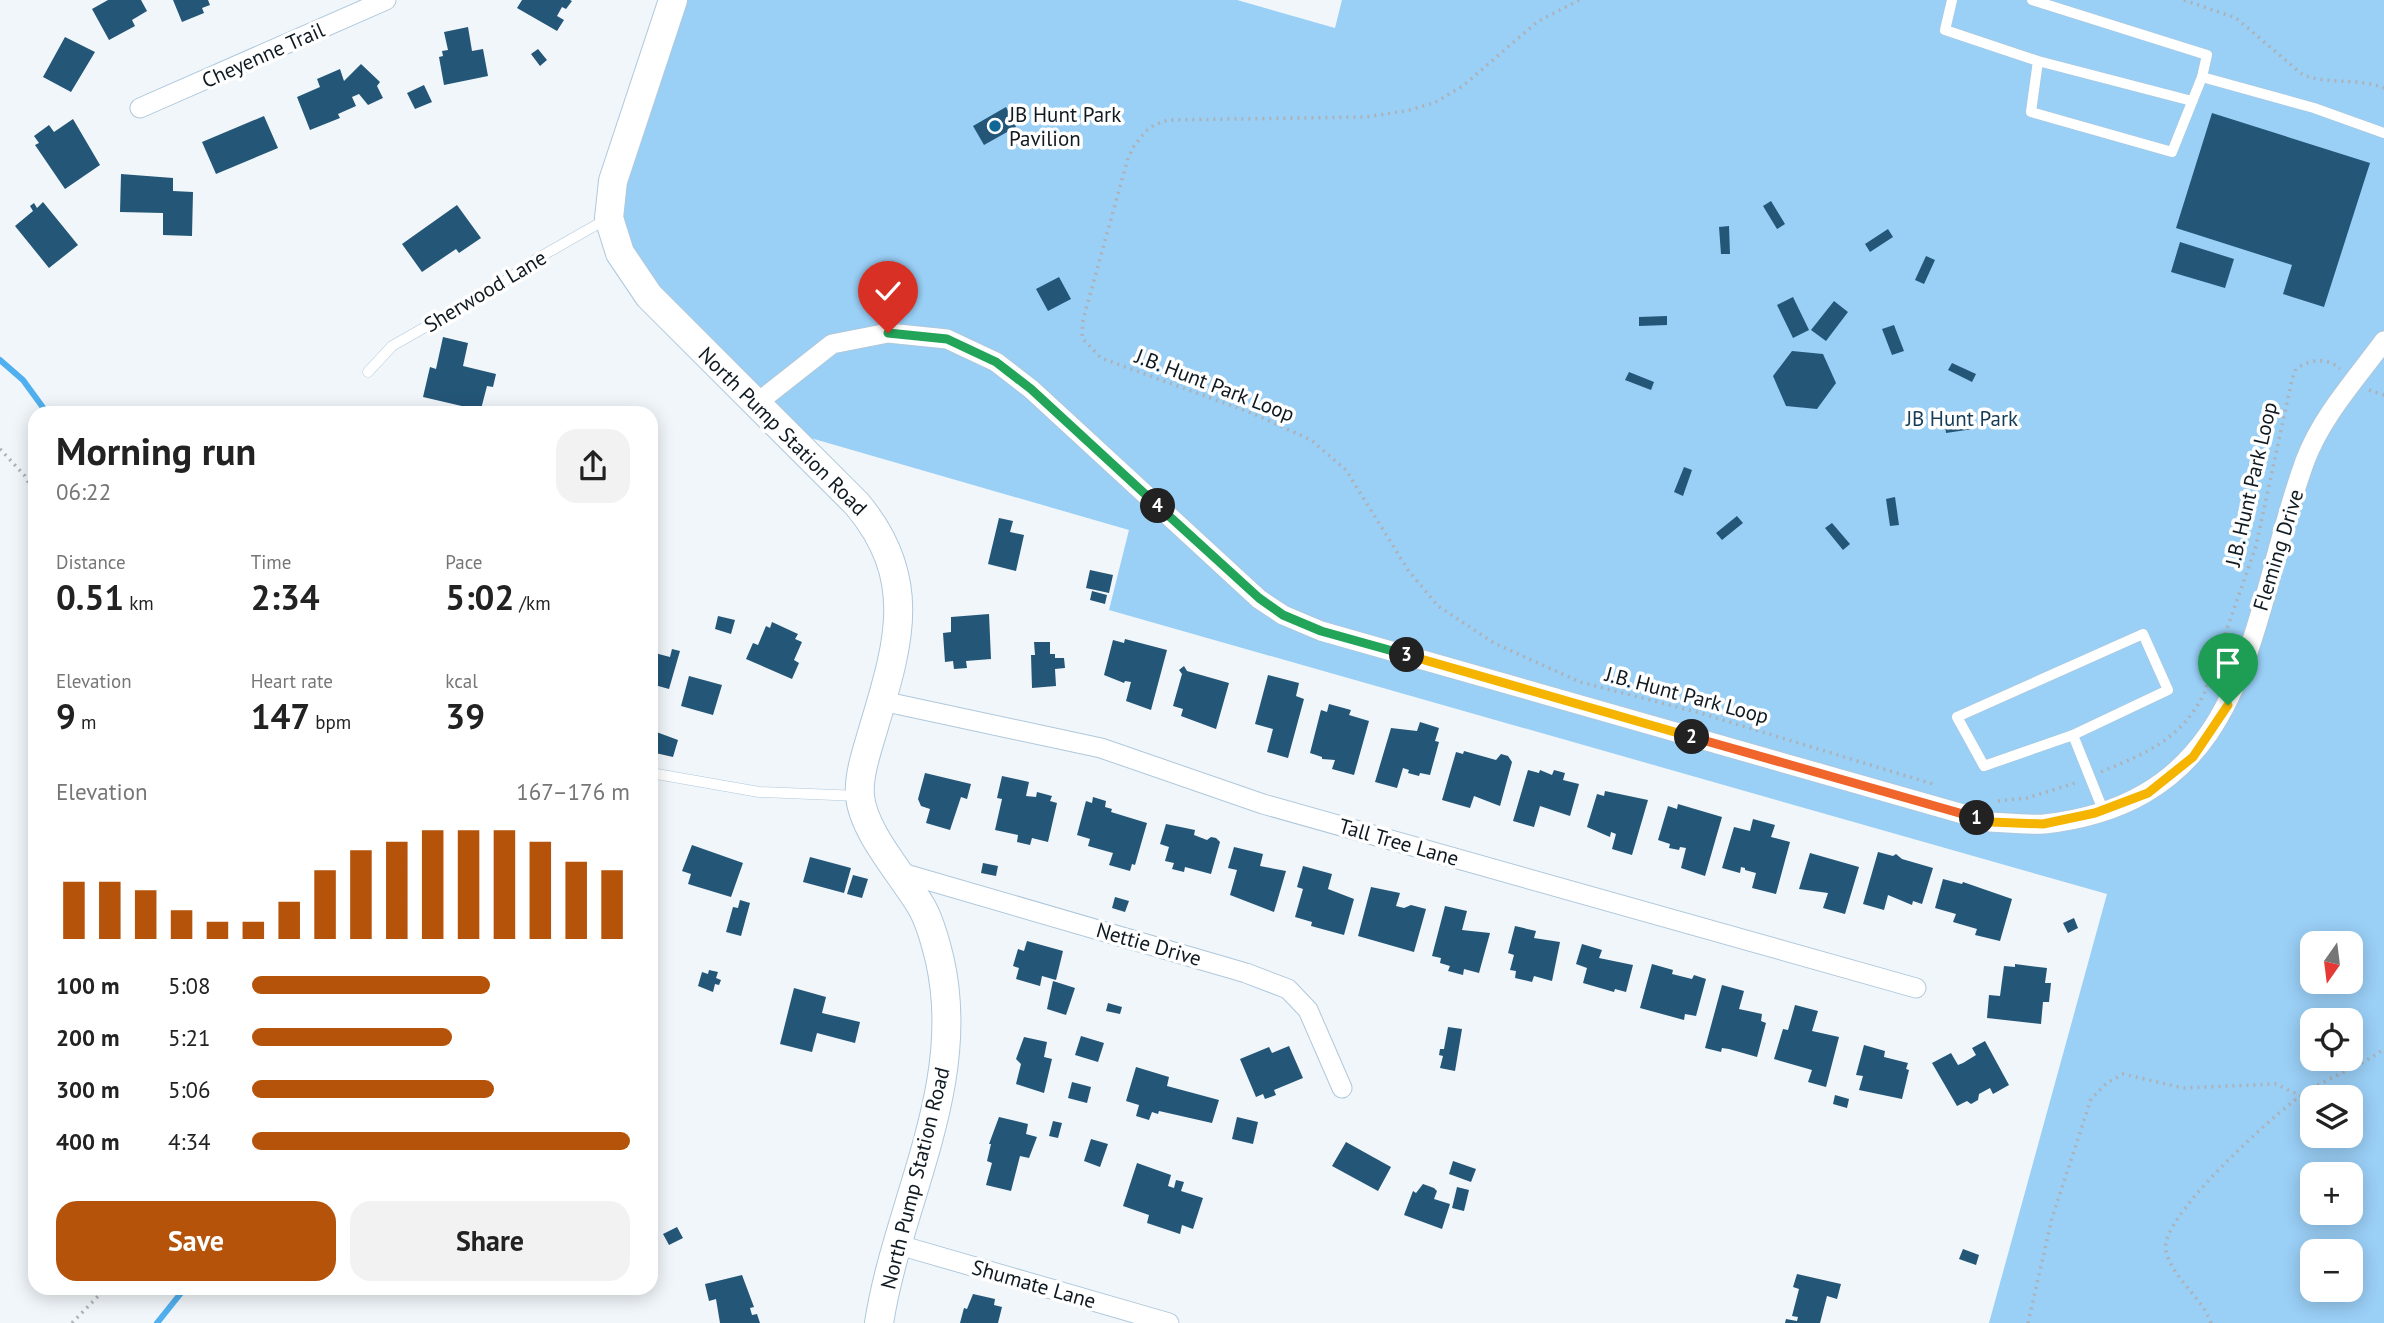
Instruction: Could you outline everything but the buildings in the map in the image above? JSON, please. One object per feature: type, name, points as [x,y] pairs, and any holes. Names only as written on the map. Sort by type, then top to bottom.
[{"type":"street","name":"Cheyenne Trail","points":[[141,108],[386,0]]},
{"type":"street","name":"North Pump Station Road","points":[[673,0],[613,181],[609,218],[620,253],[649,296],[858,504],[877,528],[894,564],[900,606],[895,647],[866,756],[860,796],[873,832],[923,909],[940,961],[946,1013],[945,1059],[936,1111],[879,1323]]},
{"type":"street","name":"Fleming Drive","points":[[757,403],[831,344],[888,333],[947,339],[996,362],[1031,389],[1259,598],[1283,615],[1321,631],[1991,822],[2043,824],[2103,810],[2148,793],[2193,757],[2228,705],[2245,660],[2306,459],[2330,414],[2382,348]]},
{"type":"street","name":"Tall Tree Lane","points":[[882,701],[1101,748],[1263,804],[1916,988]]},
{"type":"street","name":"Nettie Drive","points":[[899,872],[1246,972],[1288,989],[1308,1010],[1342,1088]]},
{"type":"street","name":"Shumate Lane","points":[[900,1245],[1170,1323]]},
{"type":"lane","points":[[1952,0],[1945,30],[2038,61],[2192,101]]},
{"type":"lane","points":[[2032,0],[2207,55],[2202,77],[2172,152],[2031,112],[2038,61]]},
{"type":"lane","points":[[2202,77],[2314,108],[2384,133]]},
{"type":"lane","name":"Sherwood Lane","points":[[368,372],[392,346],[609,218]]},
{"type":"lane","points":[[2143,634],[2168,690],[2073,735],[1984,766],[1957,717],[2143,634]]},
{"type":"lane","points":[[2073,735],[2103,810]]},
{"type":"lane","points":[[658,773],[759,792],[860,796]]},
{"type":"path","name":"J.B. Hunt Park Loop","points":[[1579,0],[1538,22],[1464,85],[1434,103],[1421,107],[1365,117],[1186,118],[1154,125],[1140,137],[1128,158],[1083,320],[1082,338],[1101,358],[1254,414],[1311,440],[1346,470],[1408,570],[1438,606],[1494,643],[1580,682],[1700,713],[1937,785]]},
{"type":"path","points":[[2184,0],[2236,18],[2303,75],[2317,80],[2355,80],[2384,88]]},
{"type":"path","name":"J.B. Hunt Park Loop","points":[[2107,770],[2153,749],[2185,725],[2194,713],[2204,694],[2256,546],[2291,379],[2296,369],[2304,363],[2316,360],[2337,366],[2343,373]]},
{"type":"path","points":[[2363,387],[2384,395]]},
{"type":"path","points":[[0,449],[28,482]]},
{"type":"path","points":[[1990,801],[2027,798],[2081,781]]},
{"type":"path","points":[[2320,1085],[2384,1049]]},
{"type":"path","points":[[2028,1323],[2063,1179],[2091,1099],[2106,1083],[2123,1074],[2183,1088],[2276,1084],[2300,1096]]},
{"type":"path","points":[[2211,1323],[2205,1307],[2176,1274],[2165,1249],[2168,1232],[2193,1198],[2245,1143],[2300,1097]]},
{"type":"path","points":[[72,1323],[99,1295]]},
{"type":"green space","name":"JB Hunt Park","points":[[673,0],[1237,0],[1335,28],[1342,0],[2384,0],[2384,1323],[1989,1323],[2107,894],[1109,610],[1129,530],[783,430],[620,253],[613,181]]},
{"type":"waterway","points":[[0,360],[23,380],[42,406]]},
{"type":"waterway","points":[[157,1323],[179,1295]]},
{"type":"place","name":"JB Hunt Park Pavilion","points":[[995,126]]},
{"type":"route","points":[[888,333],[947,339],[996,362],[1031,389],[1259,598],[1283,615],[1321,631],[1991,822],[2043,824],[2095,813],[2148,793],[2193,757],[2228,705]]}]
